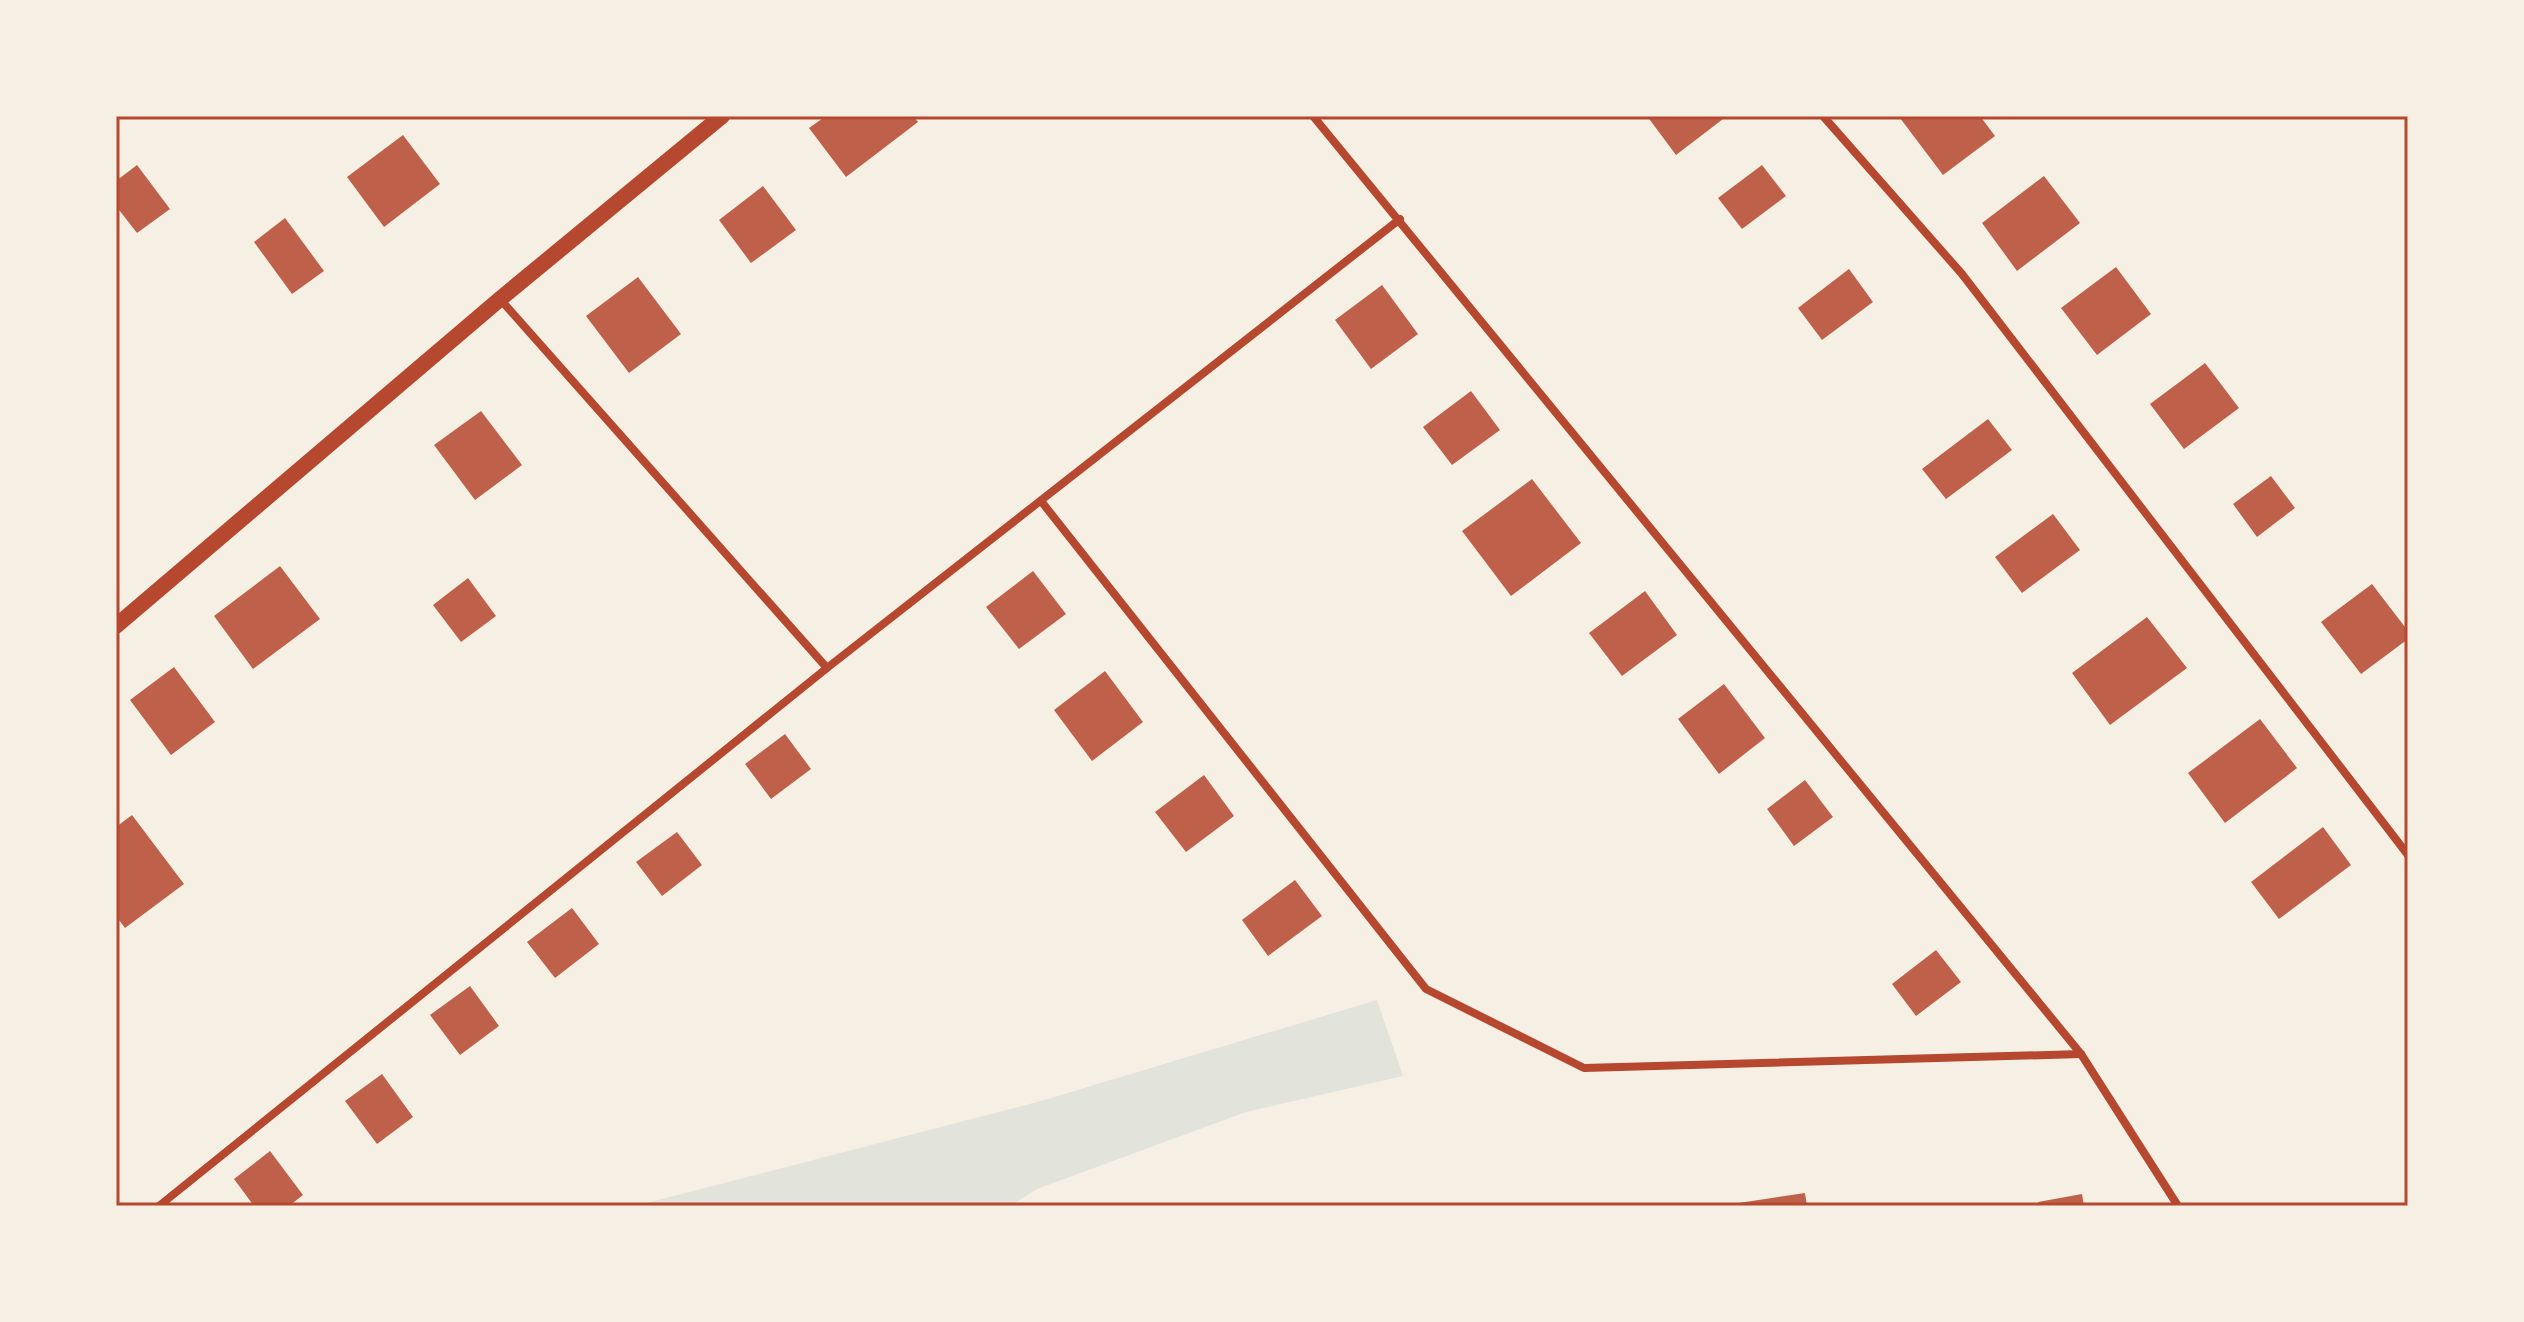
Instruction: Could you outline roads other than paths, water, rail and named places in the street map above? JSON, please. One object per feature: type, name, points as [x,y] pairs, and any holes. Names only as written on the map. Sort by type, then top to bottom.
[{"type":"main road","points":[[116,626],[500,299],[722,116]]},
{"type":"street","points":[[1313,116],[2081,1054],[2178,1206]]},
{"type":"street","points":[[1823,116],[1962,274],[2408,855]]},
{"type":"street","points":[[159,1206],[827,668],[1400,219]]},
{"type":"street","points":[[500,299],[827,668]]},
{"type":"street","points":[[1041,501],[1426,989],[1584,1068],[2081,1054]]}]
